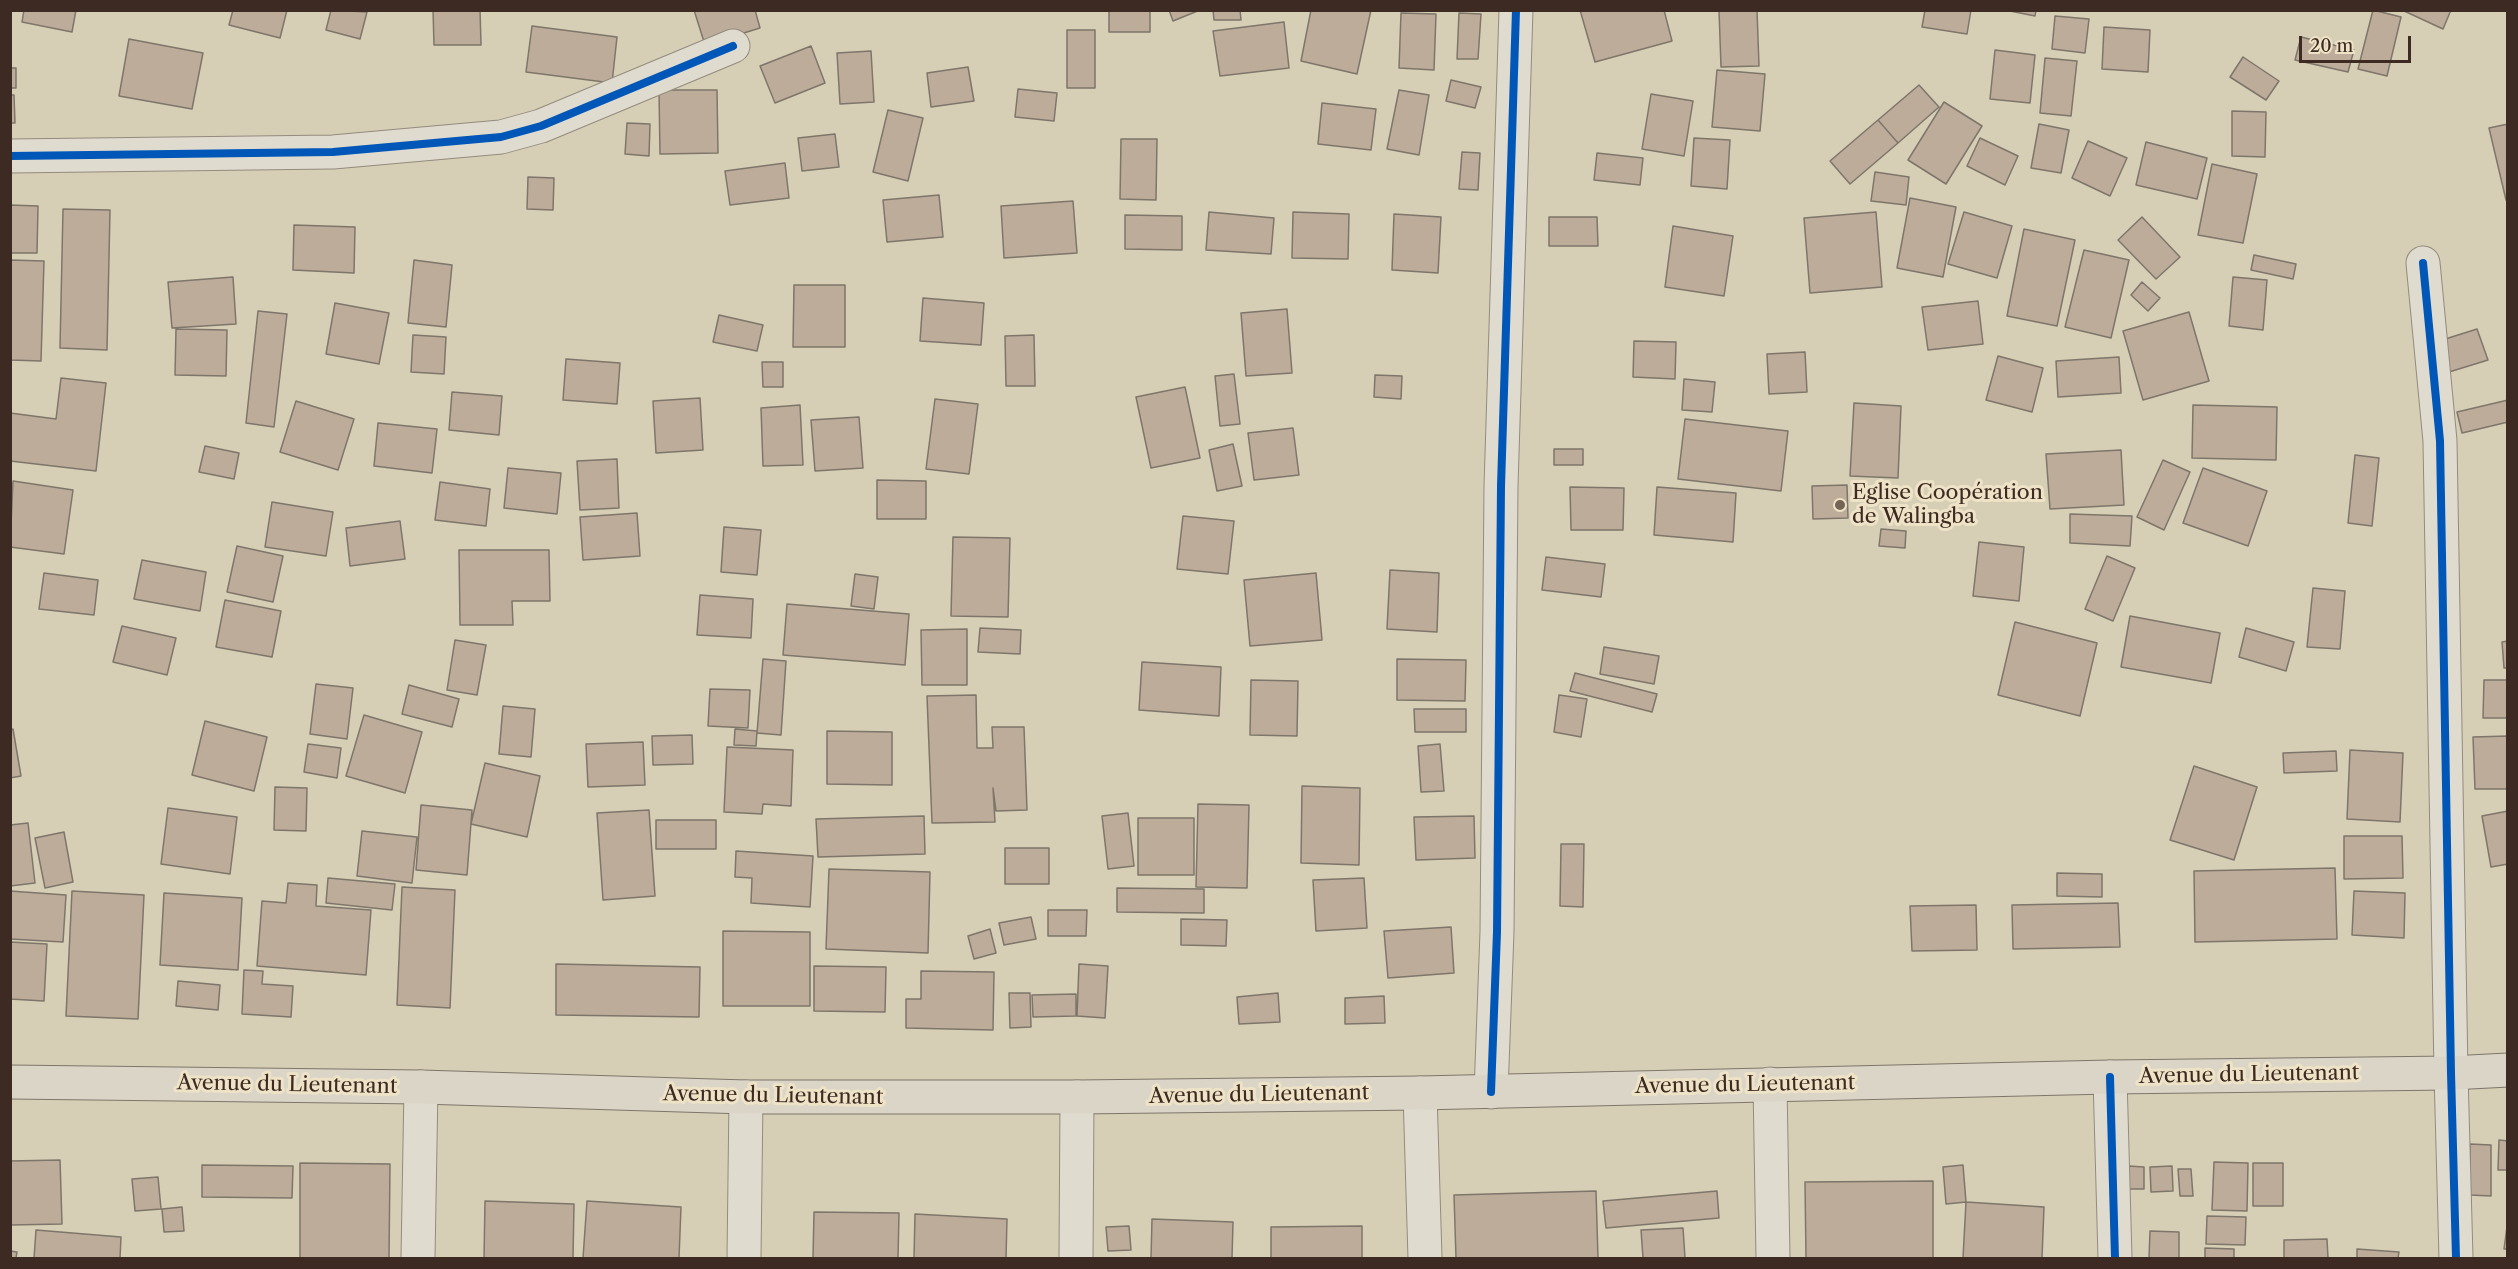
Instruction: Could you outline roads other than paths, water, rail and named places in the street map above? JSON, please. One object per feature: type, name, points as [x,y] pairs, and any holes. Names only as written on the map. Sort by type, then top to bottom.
[{"type":"main road","name":"Avenue du Lieutenant","points":[[10,1082],[421,1087],[746,1097],[1077,1097],[1491,1092],[1770,1084],[2451,1073],[2508,1070]]},
{"type":"street","points":[[1491,1092],[1497,932],[1501,486],[1516,10]]},
{"type":"street","points":[[10,156],[321,152],[501,137],[541,126],[733,46]]},
{"type":"street","points":[[2423,263],[2440,441],[2456,1258]]},
{"type":"street","points":[[2110,1077],[2115,1258]]},
{"type":"street","points":[[1770,1084],[1773,1258]]},
{"type":"street","points":[[418,1258],[421,1087]]},
{"type":"street","points":[[1420,1093],[1425,1258]]},
{"type":"street","points":[[744,1258],[746,1097]]},
{"type":"street","points":[[1076,1258],[1077,1097]]},
{"type":"place","name":"Eglise Coopération de Walingba","points":[[1840,505]]}]
